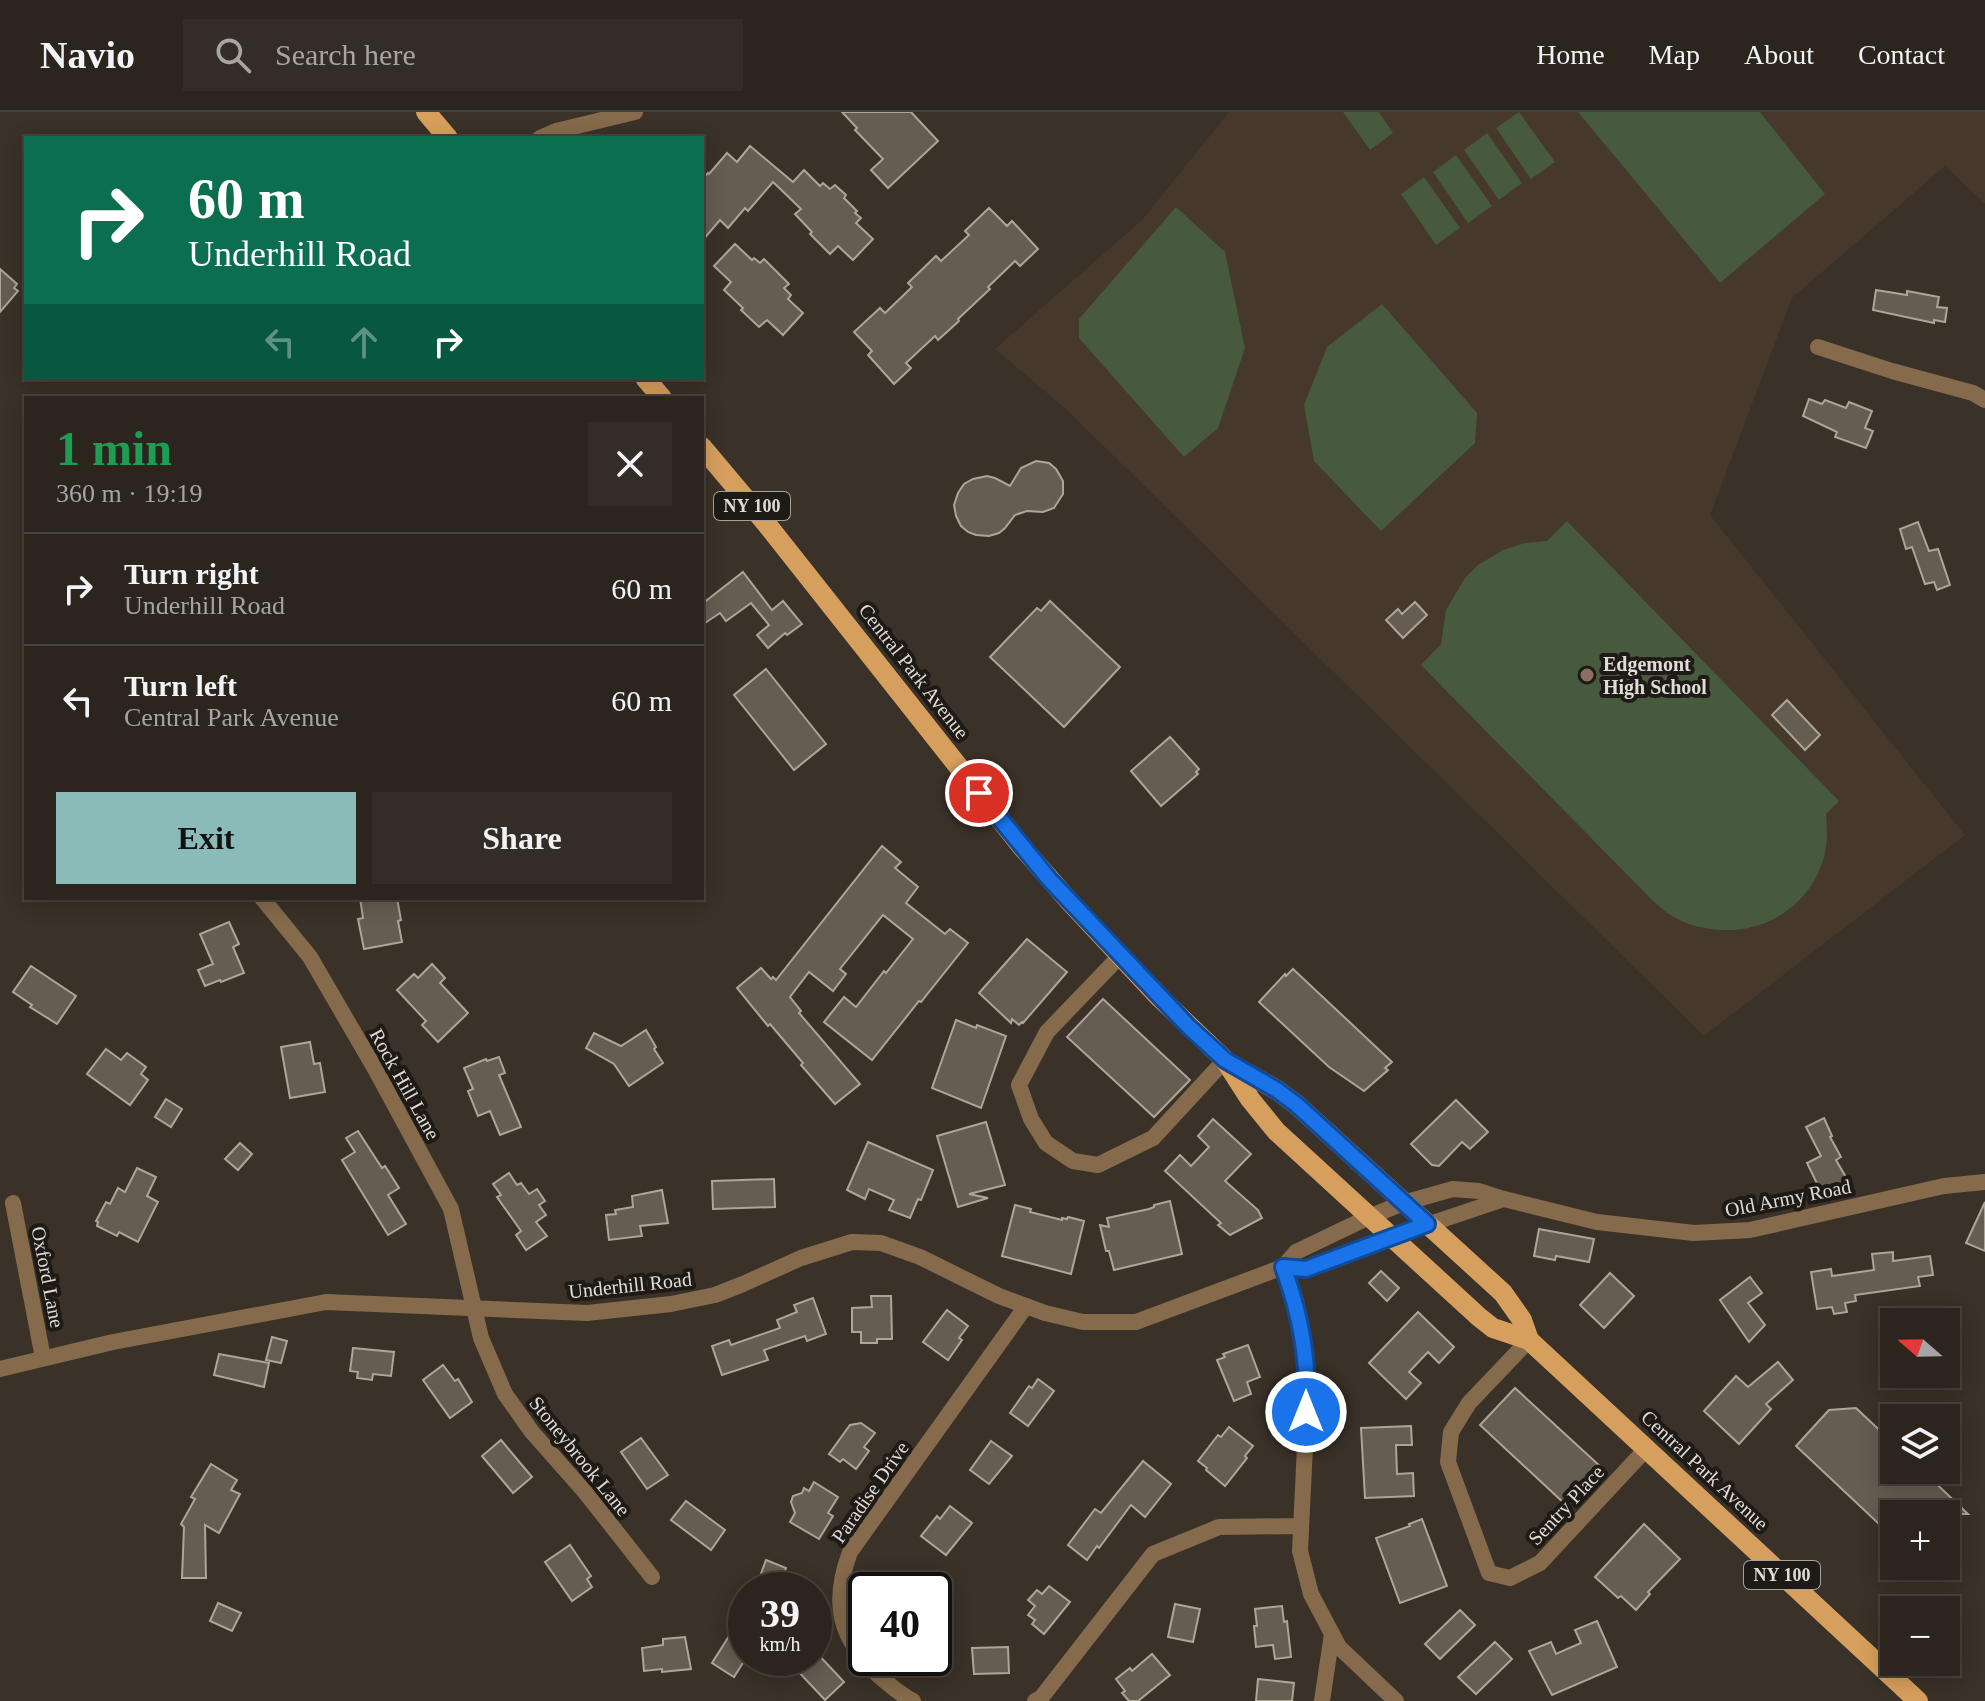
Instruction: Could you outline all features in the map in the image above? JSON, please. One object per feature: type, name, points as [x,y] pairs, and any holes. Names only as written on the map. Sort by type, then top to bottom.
[{"type":"main road","points":[[426,112],[446,136]]},
{"type":"main road","points":[[647,380],[660,396]]},
{"type":"main road","name":"Central Park Avenue","points":[[704,449],[1022,847],[1120,956],[1225,1060],[1297,1105],[1503,1293],[1522,1320],[1529,1340],[1918,1701]]},
{"type":"main road","name":"Central Park Avenue","points":[[1225,1060],[1250,1099],[1276,1131],[1369,1217],[1493,1328],[1529,1340]]},
{"type":"street","points":[[545,136],[635,112]]},
{"type":"street","points":[[1818,347],[1973,393],[1985,400]]},
{"type":"street","name":"Rock Hill Lane","points":[[264,900],[310,957],[451,1209],[473,1308]]},
{"type":"street","points":[[1120,956],[1047,1032],[1019,1085],[1031,1119],[1046,1143],[1073,1161],[1098,1165],[1109,1160],[1153,1138],[1225,1060]]},
{"type":"street","name":"Old Army Road","points":[[1369,1217],[1403,1203],[1453,1189],[1479,1191],[1597,1222],[1694,1233],[1750,1230],[1944,1186],[1985,1182]]},
{"type":"street","points":[[1427,1224],[1504,1199]]},
{"type":"street","name":"Oxford Lane","points":[[13,1203],[43,1358]]},
{"type":"street","name":"Underhill Road","points":[[1283,1267],[1296,1252],[1369,1217]]},
{"type":"street","name":"Underhill Road","points":[[0,1369],[113,1342],[326,1302],[587,1313],[671,1304],[715,1295],[801,1258],[852,1242],[881,1243],[920,1257],[999,1296],[1045,1313],[1083,1322],[1136,1322],[1283,1267],[1306,1269],[1427,1224]]},
{"type":"street","points":[[1283,1267],[1304,1341],[1308,1383],[1300,1551],[1311,1594],[1339,1647],[1396,1701]]},
{"type":"street","name":"Paradise Drive","points":[[913,1701],[900,1695],[862,1660],[843,1629],[842,1574],[850,1552],[1026,1306]]},
{"type":"street","name":"Stoneybrook Lane","points":[[473,1308],[481,1338],[505,1394],[532,1432],[585,1492],[652,1577]]},
{"type":"street","name":"Sentry Place","points":[[1529,1340],[1469,1403],[1451,1432],[1448,1462],[1489,1573],[1510,1578],[1540,1563],[1647,1448]]},
{"type":"street","points":[[1035,1701],[1041,1698],[1153,1554],[1219,1527],[1301,1526]]},
{"type":"street","points":[[1322,1701],[1332,1634]]},
{"type":"shaded area","name":"Edgemont High School","points":[[1229,112],[1985,112],[1985,204],[1945,166],[1792,298],[1710,515],[1965,835],[1704,1036],[1068,411],[995,349],[1142,220]]},
{"type":"green space","points":[[1343,112],[1379,112],[1393,133],[1370,150]]},
{"type":"green space","points":[[1519,112],[1555,162],[1531,179],[1496,128]]},
{"type":"green space","points":[[1578,112],[1760,112],[1825,194],[1720,283]]},
{"type":"green space","points":[[1487,133],[1522,183],[1499,200],[1464,150]]},
{"type":"green space","points":[[1456,155],[1492,206],[1468,223],[1433,172]]},
{"type":"green space","points":[[1424,177],[1460,228],[1436,245],[1401,194]]},
{"type":"green space","points":[[1176,207],[1225,252],[1245,348],[1218,428],[1184,457],[1079,338],[1079,319]]},
{"type":"green space","points":[[1382,304],[1477,413],[1475,443],[1381,531],[1314,461],[1304,405],[1327,347]]},
{"type":"green space","points":[[1567,521],[1839,801],[1826,814],[1825,852],[1816,878],[1789,910],[1771,920],[1752,927],[1710,929],[1684,922],[1665,911],[1421,665],[1441,644],[1446,610],[1465,578],[1478,565],[1503,550],[1525,543],[1547,541]]},
{"type":"building","points":[[842,112],[911,112],[938,141],[888,188],[871,170],[883,159]]},
{"type":"building","points":[[750,146],[793,182],[804,170],[820,186],[823,183],[830,189],[835,185],[846,195],[844,198],[861,218],[856,223],[873,239],[853,260],[838,246],[830,254],[795,214],[801,209],[773,182],[748,211],[745,208],[728,228],[720,220],[704,239],[704,177],[727,153],[737,162]]},
{"type":"building","points":[[989,208],[1007,226],[1012,221],[1038,249],[1020,266],[1015,261],[959,321],[938,340],[935,336],[906,363],[911,368],[894,384],[868,355],[872,351],[854,332],[880,308],[885,313],[912,287],[908,283],[936,256],[941,261],[969,235],[965,231]]},
{"type":"building","points":[[735,244],[752,260],[754,258],[760,263],[764,259],[789,284],[784,288],[791,295],[788,299],[803,313],[783,335],[767,320],[759,327],[724,290],[731,282],[714,266]]},
{"type":"building","points":[[0,269],[17,284],[14,288],[18,291],[0,312]]},
{"type":"building","points":[[1876,290],[1907,295],[1907,291],[1939,297],[1937,307],[1947,308],[1945,322],[1934,320],[1934,323],[1873,310]]},
{"type":"building","points":[[1809,399],[1822,404],[1825,400],[1846,408],[1849,402],[1872,411],[1865,428],[1873,431],[1866,448],[1835,437],[1837,432],[1803,416]]},
{"type":"building","points":[[1036,461],[1049,463],[1063,481],[1063,494],[1054,508],[1015,515],[999,533],[989,536],[976,535],[961,526],[954,505],[964,484],[987,476],[1010,486],[1021,468]]},
{"type":"building","points":[[1918,522],[1929,551],[1938,549],[1950,585],[1937,590],[1934,582],[1925,584],[1912,547],[1906,549],[1900,529]]},
{"type":"building","points":[[743,572],[772,610],[783,601],[802,624],[787,635],[785,633],[768,648],[757,635],[769,625],[751,603],[726,621],[720,613],[704,624],[704,602]]},
{"type":"building","points":[[1050,601],[1120,667],[1064,727],[990,657],[1037,608],[1041,611]]},
{"type":"building","points":[[1415,602],[1427,615],[1403,638],[1386,620],[1398,609],[1402,614]]},
{"type":"building","points":[[766,669],[826,744],[794,770],[734,695]]},
{"type":"building","points":[[1787,700],[1820,735],[1805,750],[1772,715]]},
{"type":"building","points":[[1170,737],[1199,769],[1198,774],[1161,806],[1131,771]]},
{"type":"building","points":[[882,846],[901,862],[895,868],[918,887],[906,903],[945,934],[950,929],[968,943],[872,1060],[824,1022],[844,997],[856,1007],[913,939],[883,915],[840,969],[846,974],[833,991],[809,972],[790,997],[801,1011],[799,1013],[860,1084],[835,1104],[737,988],[761,968],[776,980]]},
{"type":"building","points":[[360,900],[397,900],[402,942],[364,949],[358,919],[363,918]]},
{"type":"building","points":[[229,922],[239,944],[233,947],[244,973],[205,986],[198,970],[213,964],[200,934]]},
{"type":"building","points":[[1027,939],[1067,972],[1019,1025],[1012,1019],[1011,1023],[979,993]]},
{"type":"building","points":[[432,964],[445,978],[440,983],[468,1013],[438,1042],[422,1025],[426,1021],[397,990],[414,974],[418,978]]},
{"type":"building","points":[[31,966],[76,996],[57,1024],[13,992]]},
{"type":"building","points":[[1293,969],[1392,1062],[1385,1068],[1388,1070],[1364,1091],[1329,1067],[1259,1002]]},
{"type":"building","points":[[1103,999],[1190,1080],[1154,1117],[1067,1037]]},
{"type":"building","points":[[956,1020],[1006,1036],[981,1108],[932,1088]]},
{"type":"building","points":[[646,1030],[663,1063],[629,1086],[614,1064],[586,1048],[594,1033],[621,1046]]},
{"type":"building","points":[[310,1042],[314,1064],[320,1063],[325,1092],[290,1098],[281,1047]]},
{"type":"building","points":[[106,1049],[121,1060],[127,1053],[146,1067],[141,1074],[148,1080],[130,1105],[87,1074]]},
{"type":"building","points":[[499,1057],[505,1073],[499,1075],[521,1127],[500,1135],[490,1111],[478,1116],[468,1091],[473,1089],[464,1068]]},
{"type":"building","points":[[166,1099],[182,1109],[171,1127],[155,1117]]},
{"type":"building","points":[[1456,1100],[1488,1132],[1470,1149],[1462,1142],[1439,1166],[1432,1165],[1411,1144]]},
{"type":"building","points":[[1824,1118],[1841,1157],[1836,1160],[1850,1184],[1824,1198],[1807,1163],[1821,1156],[1806,1127]]},
{"type":"building","points":[[1213,1119],[1251,1154],[1225,1181],[1258,1210],[1262,1218],[1230,1235],[1165,1171],[1180,1155],[1191,1166],[1209,1147],[1198,1136]]},
{"type":"building","points":[[986,1122],[1005,1185],[969,1194],[988,1198],[958,1207],[937,1136]]},
{"type":"building","points":[[358,1131],[399,1188],[388,1195],[406,1224],[388,1235],[342,1160],[355,1152],[346,1138]]},
{"type":"building","points":[[868,1142],[933,1170],[910,1218],[889,1210],[894,1200],[869,1189],[865,1199],[847,1190]]},
{"type":"building","points":[[240,1143],[252,1154],[238,1170],[225,1159]]},
{"type":"building","points":[[137,1168],[156,1177],[147,1196],[158,1202],[138,1242],[119,1232],[117,1236],[97,1226],[96,1221],[118,1188],[125,1192]]},
{"type":"building","points":[[509,1173],[517,1185],[521,1183],[529,1194],[537,1189],[545,1201],[539,1205],[546,1215],[536,1222],[547,1236],[526,1250],[516,1235],[521,1231],[497,1197],[501,1195],[493,1184]]},
{"type":"building","points":[[774,1179],[775,1207],[713,1209],[712,1181]]},
{"type":"building","points":[[662,1190],[668,1223],[640,1226],[642,1236],[609,1240],[606,1215],[633,1207],[632,1196]]},
{"type":"building","points":[[1170,1201],[1182,1254],[1114,1270],[1100,1225],[1109,1227],[1107,1218]]},
{"type":"building","points":[[1985,1202],[1985,1251],[1966,1243]]},
{"type":"building","points":[[1015,1205],[1062,1220],[1068,1217],[1084,1221],[1071,1274],[1002,1256]]},
{"type":"building","points":[[1539,1229],[1594,1239],[1589,1262],[1534,1256]]},
{"type":"building","points":[[1893,1252],[1893,1261],[1930,1256],[1933,1275],[1918,1277],[1920,1286],[1855,1295],[1856,1301],[1845,1303],[1847,1312],[1834,1314],[1832,1307],[1817,1309],[1811,1272],[1831,1269],[1832,1276],[1874,1270],[1872,1254]]},
{"type":"building","points":[[1381,1271],[1399,1288],[1387,1301],[1369,1283]]},
{"type":"building","points":[[1610,1273],[1634,1296],[1604,1328],[1580,1305]]},
{"type":"building","points":[[1750,1277],[1762,1293],[1748,1303],[1765,1325],[1749,1342],[1720,1300]]},
{"type":"building","points":[[871,1296],[891,1296],[892,1339],[861,1343],[861,1332],[852,1332],[852,1308],[872,1307]]},
{"type":"building","points":[[813,1298],[826,1334],[807,1341],[805,1336],[764,1350],[768,1360],[722,1375],[712,1346],[729,1340],[731,1345],[780,1328],[777,1320],[797,1312],[794,1305]]},
{"type":"building","points":[[947,1310],[968,1326],[948,1360],[923,1342]]},
{"type":"building","points":[[1418,1312],[1454,1347],[1439,1363],[1428,1352],[1409,1372],[1421,1383],[1406,1399],[1369,1363]]},
{"type":"building","points":[[272,1337],[287,1341],[281,1363],[266,1360]]},
{"type":"building","points":[[1248,1345],[1260,1377],[1247,1382],[1251,1394],[1234,1401],[1217,1360],[1225,1357],[1223,1354]]},
{"type":"building","points":[[353,1348],[394,1352],[391,1376],[373,1374],[372,1380],[357,1378],[358,1372],[350,1371]]},
{"type":"building","points":[[219,1354],[269,1363],[264,1387],[214,1375]]},
{"type":"building","points":[[1778,1362],[1793,1380],[1766,1404],[1771,1409],[1739,1444],[1704,1411],[1736,1376],[1748,1387]]},
{"type":"building","points":[[443,1365],[455,1381],[458,1379],[472,1402],[450,1418],[423,1380]]},
{"type":"building","points":[[1038,1379],[1054,1391],[1028,1426],[1010,1413],[1029,1386],[1032,1388]]},
{"type":"building","points":[[1515,1388],[1601,1467],[1566,1505],[1480,1425]]},
{"type":"building","points":[[1856,1408],[1880,1431],[1880,1484],[1937,1484],[1953,1500],[1880,1500],[1880,1525],[1796,1446],[1829,1410]]},
{"type":"building","points":[[861,1423],[875,1433],[864,1447],[869,1451],[856,1469],[843,1459],[840,1462],[829,1454],[850,1425]]},
{"type":"building","points":[[1411,1426],[1412,1445],[1396,1445],[1397,1474],[1413,1473],[1414,1496],[1365,1498],[1361,1428]]},
{"type":"building","points":[[1229,1427],[1253,1446],[1225,1486],[1198,1461],[1218,1435],[1221,1437]]},
{"type":"building","points":[[641,1438],[668,1475],[647,1489],[621,1452]]},
{"type":"building","points":[[501,1440],[532,1477],[513,1493],[482,1456]]},
{"type":"building","points":[[991,1441],[1012,1456],[989,1484],[970,1470]]},
{"type":"building","points":[[1143,1461],[1171,1484],[1145,1517],[1131,1505],[1087,1560],[1068,1545],[1095,1509],[1101,1513]]},
{"type":"building","points":[[211,1464],[237,1480],[231,1490],[240,1494],[219,1533],[205,1525],[206,1578],[182,1578],[184,1527],[181,1524],[195,1499],[191,1497]]},
{"type":"building","points":[[814,1482],[838,1497],[828,1513],[833,1516],[819,1539],[790,1522],[795,1513],[791,1502],[793,1496],[802,1493],[804,1488],[809,1491]]},
{"type":"building","points":[[686,1501],[725,1530],[711,1550],[671,1520]]},
{"type":"building","points":[[950,1506],[972,1523],[946,1555],[921,1536]]},
{"type":"building","points":[[1422,1519],[1447,1586],[1400,1603],[1376,1538]]},
{"type":"building","points":[[1644,1524],[1680,1559],[1648,1592],[1650,1594],[1636,1610],[1595,1577]]},
{"type":"building","points":[[570,1545],[591,1576],[587,1579],[592,1587],[572,1601],[545,1562]]},
{"type":"building","points":[[766,1560],[786,1568],[785,1572],[762,1572]]},
{"type":"building","points":[[1049,1586],[1070,1602],[1044,1634],[1032,1624],[1035,1620],[1028,1615],[1035,1606],[1028,1600],[1037,1590],[1042,1594]]},
{"type":"building","points":[[218,1603],[241,1613],[232,1631],[210,1621]]},
{"type":"building","points":[[1175,1604],[1200,1609],[1193,1642],[1168,1637]]},
{"type":"building","points":[[1282,1606],[1291,1657],[1275,1659],[1273,1645],[1256,1647],[1255,1609]]},
{"type":"building","points":[[1460,1610],[1475,1625],[1440,1659],[1425,1644]]},
{"type":"building","points":[[1597,1621],[1617,1667],[1552,1695],[1529,1651],[1551,1642],[1556,1654],[1581,1643],[1575,1630]]},
{"type":"building","points":[[685,1637],[691,1669],[644,1671],[642,1648],[663,1645],[663,1639]]},
{"type":"building","points":[[728,1638],[728,1673],[712,1663]]},
{"type":"building","points":[[1495,1642],[1512,1659],[1476,1694],[1458,1677]]},
{"type":"building","points":[[1008,1647],[1009,1673],[974,1674],[972,1648]]},
{"type":"building","points":[[1152,1654],[1170,1675],[1138,1701],[1129,1701],[1116,1679],[1130,1668],[1132,1671]]},
{"type":"building","points":[[832,1669],[844,1682],[825,1700],[802,1676],[832,1676]]},
{"type":"building","points":[[1258,1679],[1294,1683],[1292,1701],[1256,1701]]},
{"type":"place","name":"Edgemont High School","points":[[1587,675]]},
{"type":"route","points":[[979,793],[1049,879],[1188,1026],[1225,1060],[1259,1078],[1297,1105],[1427,1224],[1306,1269],[1283,1267],[1296,1301],[1304,1341],[1308,1383],[1306,1412]]}]
